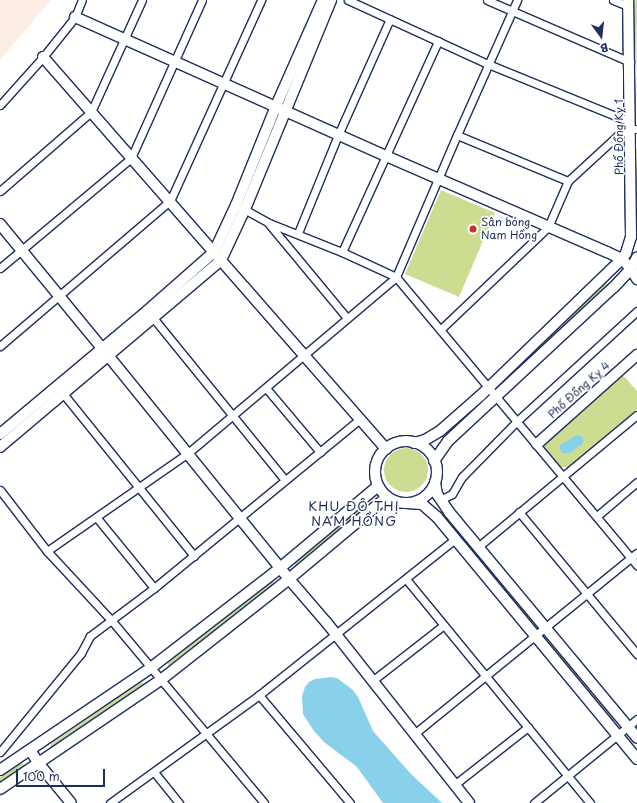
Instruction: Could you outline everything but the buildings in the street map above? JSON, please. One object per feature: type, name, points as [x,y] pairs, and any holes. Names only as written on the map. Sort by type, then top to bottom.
[{"type":"street","points":[[0,104],[43,57],[75,17],[82,0]]},
{"type":"street","points":[[0,191],[91,112],[142,0]]},
{"type":"street","points":[[0,268],[131,158],[202,0]]},
{"type":"street","points":[[0,346],[170,201],[261,0]]},
{"type":"street","points":[[0,447],[60,390],[105,351],[221,260],[323,0]]},
{"type":"street","points":[[281,108],[331,0]]},
{"type":"street","points":[[348,0],[488,64],[632,126]]},
{"type":"street","points":[[487,0],[630,62]]},
{"type":"street","points":[[48,551],[188,453],[396,277],[439,180],[457,134],[517,0]]},
{"type":"street","points":[[613,0],[628,3]]},
{"type":"street","name":"Phố Đồng Kỵ 1","points":[[622,260],[631,236],[632,126],[628,3]]},
{"type":"street","points":[[75,17],[622,260],[631,269],[637,279]]},
{"type":"street","points":[[298,233],[338,135],[390,19]]},
{"type":"street","points":[[342,252],[438,41]]},
{"type":"street","points":[[43,57],[386,449]]},
{"type":"street","points":[[441,329],[548,227],[568,181],[618,134],[632,126]]},
{"type":"street","points":[[457,134],[568,181]]},
{"type":"street","points":[[241,207],[269,223],[298,233],[396,277],[441,329],[488,388],[537,444],[562,476],[634,555],[637,565]]},
{"type":"street","points":[[151,315],[214,252],[241,207]]},
{"type":"street","points":[[269,223],[347,318]]},
{"type":"street","points":[[0,224],[336,635],[469,803]]},
{"type":"street","points":[[434,461],[448,441],[614,287],[631,269],[637,257]]},
{"type":"street","points":[[622,260],[488,388],[440,431],[425,440],[414,443],[400,442],[386,449],[379,457],[375,468],[378,486],[388,497],[396,501],[406,503],[419,503],[426,506],[437,517],[637,759]]},
{"type":"street","points":[[440,500],[452,494],[462,477],[517,421],[637,311]]},
{"type":"street","points":[[151,315],[285,480]]},
{"type":"street","name":"Phố Đồng Kỵ 4","points":[[537,444],[637,355]]},
{"type":"street","points":[[266,388],[320,452]]},
{"type":"street","points":[[0,434],[60,390]]},
{"type":"street","points":[[60,390],[194,556]]},
{"type":"street","points":[[478,546],[637,415]]},
{"type":"street","points":[[0,752],[81,653],[90,636],[112,621],[194,556],[360,419]]},
{"type":"street","points":[[414,443],[425,448],[434,461],[436,471],[435,482],[440,500],[545,629],[637,738]]},
{"type":"street","points":[[406,503],[422,498],[430,491],[435,482]]},
{"type":"street","points":[[597,516],[637,482]]},
{"type":"street","points":[[0,770],[152,667],[280,568],[378,486]]},
{"type":"street","points":[[0,490],[48,551],[152,667],[264,803]]},
{"type":"street","points":[[0,789],[39,764],[162,679],[289,579],[388,497]]},
{"type":"street","points":[[519,512],[637,654]]},
{"type":"street","points":[[96,518],[154,588]]},
{"type":"street","points":[[110,803],[259,695],[455,539]]},
{"type":"street","points":[[414,734],[487,677],[634,555]]},
{"type":"street","points":[[406,579],[590,803]]},
{"type":"street","points":[[372,681],[444,625]]},
{"type":"street","points":[[259,695],[350,803]]},
{"type":"street","points":[[534,803],[637,719]]},
{"type":"street","points":[[454,785],[528,727]]},
{"type":"street","points":[[30,750],[39,764],[72,803]]},
{"type":"street","points":[[154,772],[179,803]]},
{"type":"shaded area","points":[[0,0],[51,0],[0,60]]},
{"type":"green space","points":[[634,0],[637,0],[636,105],[635,103]]},
{"type":"green space","points":[[637,148],[637,224],[635,151]]},
{"type":"green space","points":[[441,190],[495,213],[459,297],[405,274]]},
{"type":"green space","points":[[605,283],[607,283],[606,287],[506,379],[502,380]]},
{"type":"green space","points":[[622,374],[637,391],[637,409],[568,467],[560,467],[545,447],[544,443]]},
{"type":"green space","points":[[482,400],[482,403],[448,434],[446,434],[445,432]]},
{"type":"green space","points":[[402,448],[410,448],[415,449],[422,454],[427,461],[427,479],[422,486],[415,491],[402,492],[394,489],[387,482],[384,474],[384,466],[387,458],[394,451]]},
{"type":"green space","points":[[365,503],[367,507],[298,565],[295,565],[294,562]]},
{"type":"green space","points":[[441,512],[532,621],[529,622],[440,514]]},
{"type":"green space","points":[[270,581],[274,582],[275,584],[168,666],[168,662]]},
{"type":"green space","points":[[551,645],[614,719],[613,721],[550,647]]},
{"type":"green space","points":[[140,682],[143,683],[144,686],[52,749],[51,748],[51,744]]},
{"type":"green space","points":[[20,764],[24,764],[25,766],[0,783],[0,777]]},
{"type":"water","points":[[577,435],[583,437],[583,443],[570,453],[562,453],[559,446]]},
{"type":"water","points":[[331,677],[337,678],[353,690],[358,697],[373,731],[411,774],[442,803],[383,803],[357,767],[324,742],[314,731],[303,714],[302,696],[305,687],[309,682],[315,679]]},
{"type":"place","name":"Sân bóng Nam Hồng","points":[[473,229]]},
{"type":"district","name":"KHU ĐÔ THỊ NAM HỒNG","points":[[354,514]]}]
